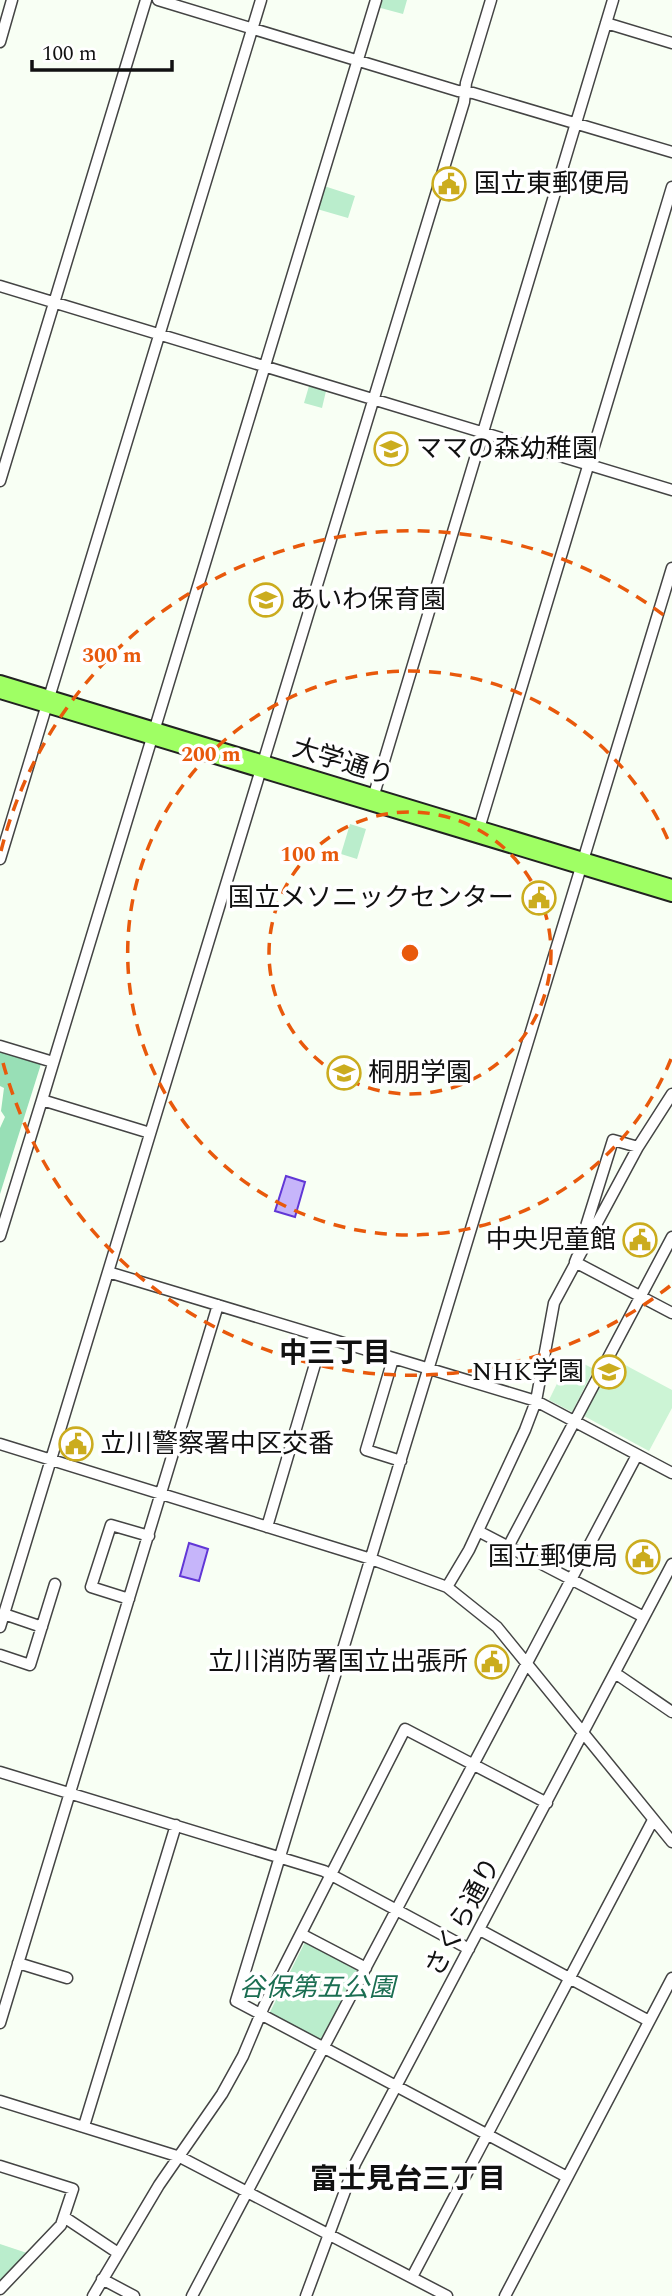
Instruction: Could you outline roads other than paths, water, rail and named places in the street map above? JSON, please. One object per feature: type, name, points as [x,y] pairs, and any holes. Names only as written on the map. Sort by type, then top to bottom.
[{"type":"main road","name":"大学通り","points":[[0,682],[48,702]]},
{"type":"main road","name":"大学通り","points":[[0,692],[48,702],[478,831],[672,895]]},
{"type":"main road","name":"大学通り","points":[[583,864],[672,886]]},
{"type":"street","points":[[0,42],[12,0]]},
{"type":"street","points":[[0,481],[145,0]]},
{"type":"street","points":[[158,0],[464,93],[672,152]]},
{"type":"street","points":[[0,859],[261,0]]},
{"type":"street","points":[[0,1236],[376,0]]},
{"type":"street","points":[[0,1627],[464,102],[464,93],[491,0]]},
{"type":"street","points":[[372,800],[613,0]]},
{"type":"street","points":[[606,23],[672,43]]},
{"type":"street","points":[[478,831],[672,187]]},
{"type":"street","points":[[0,286],[672,490]]},
{"type":"street","points":[[567,2177],[236,2001],[672,568]]},
{"type":"street","points":[[0,1046],[53,1062]]},
{"type":"street","points":[[447,1587],[478,1531],[536,1401],[554,1303],[638,1147],[671,1096]]},
{"type":"street","points":[[42,1100],[150,1133]]},
{"type":"street","points":[[575,1262],[613,1140],[638,1147]]},
{"type":"street","points":[[508,1547],[672,1237]]},
{"type":"street","points":[[575,1262],[672,1313]]},
{"type":"street","points":[[108,1272],[536,1401],[672,1473]]},
{"type":"street","points":[[0,2024],[218,1305]]},
{"type":"street","points":[[267,1527],[323,1337]]},
{"type":"street","points":[[393,1359],[366,1450],[401,1461]]},
{"type":"street","points":[[0,1444],[371,1559],[447,1587],[481,1612],[527,1663],[672,1842]]},
{"type":"street","points":[[192,2296],[637,1455]]},
{"type":"street","points":[[129,1599],[92,1587],[111,1525],[149,1536]]},
{"type":"street","points":[[478,1531],[644,1618]]},
{"type":"street","name":"さくら通り","points":[[306,2296],[355,2164],[672,1564]]},
{"type":"street","points":[[0,1655],[30,1665],[55,1584]]},
{"type":"street","points":[[4,1614],[42,1626]]},
{"type":"street","points":[[615,1673],[672,1712]]},
{"type":"street","points":[[93,2296],[159,2185],[222,2094],[405,1729],[547,1803]]},
{"type":"street","points":[[0,1772],[333,1875],[469,1949]]},
{"type":"street","points":[[412,2277],[653,1820]]},
{"type":"street","points":[[84,2126],[176,1825]]},
{"type":"street","points":[[480,1930],[649,2021]]},
{"type":"street","points":[[301,1934],[366,1968]]},
{"type":"street","points":[[18,1963],[67,1978]]},
{"type":"street","points":[[505,2296],[672,1978]]},
{"type":"street","points":[[0,2101],[180,2157],[447,2296]]},
{"type":"street","points":[[0,2166],[73,2189],[61,2225],[0,2289]]},
{"type":"street","points":[[64,2217],[118,2253]]},
{"type":"street","points":[[102,2279],[134,2296]]},
{"type":"place","name":"国立東郵便局","points":[[449,184]]},
{"type":"place","name":"ママの森幼稚園","points":[[391,449]]},
{"type":"place","name":"あいわ保育園","points":[[266,600]]},
{"type":"place","name":"国立メソニックセンター","points":[[539,898]]},
{"type":"place","name":"桐朋学園","points":[[344,1073]]},
{"type":"place","name":"中央児童館","points":[[640,1240]]},
{"type":"place","name":"NHK学園","points":[[609,1372]]},
{"type":"place","name":"立川警察署中区交番","points":[[76,1444]]},
{"type":"place","name":"国立郵便局","points":[[643,1557]]},
{"type":"place","name":"立川消防署国立出張所","points":[[492,1662]]},
{"type":"district","name":"中三丁目","points":[[335,1353]]},
{"type":"district","name":"富士見台三丁目","points":[[408,2179]]},
{"type":"park label","name":"谷保第五公園","points":[[317,1988]]}]
